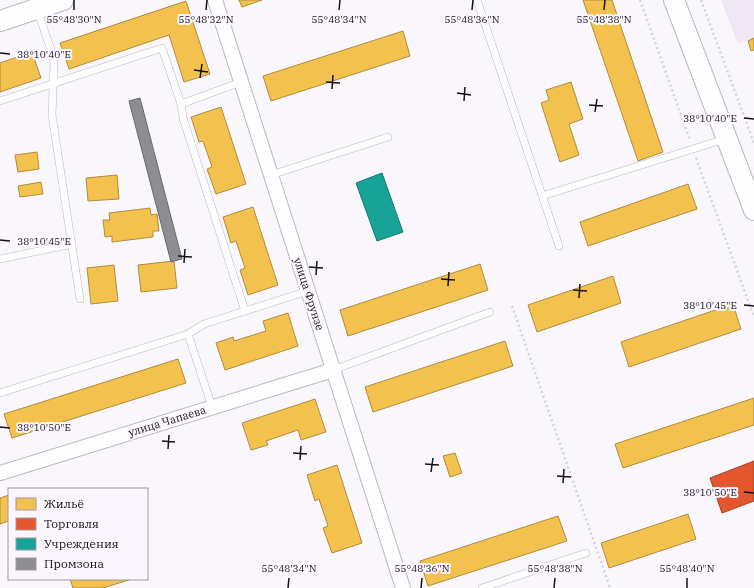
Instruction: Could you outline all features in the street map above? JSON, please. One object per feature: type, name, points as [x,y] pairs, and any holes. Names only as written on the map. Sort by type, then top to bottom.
[{"type":"main road","points":[[0,21],[63,0]]},
{"type":"main road","points":[[674,0],[754,210]]},
{"type":"street","name":"улица Фрунзе","points":[[215,0],[403,588]]},
{"type":"street","name":"улица Чапаева","points":[[0,473],[333,370]]},
{"type":"lane","points":[[477,0],[559,246]]},
{"type":"lane","points":[[37,9],[54,63],[52,115],[80,299]]},
{"type":"lane","points":[[0,101],[162,48],[181,104],[183,118],[245,311]]},
{"type":"lane","points":[[181,104],[241,82]]},
{"type":"lane","points":[[271,175],[388,137]]},
{"type":"lane","points":[[542,196],[727,139]]},
{"type":"lane","points":[[0,259],[72,244]]},
{"type":"lane","points":[[0,393],[188,334],[204,324],[308,291]]},
{"type":"lane","points":[[333,370],[490,312]]},
{"type":"lane","points":[[188,334],[212,407]]},
{"type":"lane","points":[[482,588],[586,553]]},
{"type":"path","points":[[702,0],[754,143]]},
{"type":"path","points":[[512,306],[610,588]]},
{"type":"shaded area","points":[[721,0],[754,0],[754,38],[738,44]]},
{"type":"building: Жильё","points":[[239,0],[262,0],[242,7]]},
{"type":"building: Жильё","points":[[583,0],[612,0],[663,152],[638,161]]},
{"type":"building: Жильё","points":[[186,1],[210,74],[184,82],[169,35],[69,69],[60,43]]},
{"type":"building: Жильё","points":[[403,31],[410,56],[271,101],[263,76]]},
{"type":"building: Жильё","points":[[754,38],[754,50],[751,51],[748,41]]},
{"type":"building: Жильё","points":[[32,52],[41,78],[0,92],[0,63]]},
{"type":"building: Жильё","points":[[571,82],[583,119],[569,124],[579,155],[560,162],[541,103],[549,100],[546,90]]},
{"type":"building: Жильё","points":[[221,107],[246,184],[216,194],[207,169],[212,167],[203,141],[199,142],[191,117]]},
{"type":"building: Жильё","points":[[37,152],[39,169],[18,172],[15,155]]},
{"type":"building: Жильё","points":[[117,175],[119,199],[88,201],[86,178]]},
{"type":"building: Жильё","points":[[41,182],[43,194],[20,197],[18,186]]},
{"type":"building: Жильё","points":[[688,184],[697,209],[588,246],[580,222]]},
{"type":"building: Жильё","points":[[253,207],[278,285],[248,295],[240,270],[245,268],[236,241],[231,243],[223,217]]},
{"type":"building: Жильё","points":[[150,208],[151,215],[157,214],[159,231],[153,231],[153,237],[112,242],[112,236],[105,237],[103,220],[110,220],[109,213]]},
{"type":"building: Жильё","points":[[174,261],[177,288],[141,292],[138,265]]},
{"type":"building: Жильё","points":[[480,264],[488,290],[348,336],[340,310]]},
{"type":"building: Жильё","points":[[114,265],[118,301],[91,304],[87,268]]},
{"type":"building: Жильё","points":[[613,276],[621,303],[537,332],[528,305]]},
{"type":"building: Жильё","points":[[733,304],[741,329],[629,367],[621,342]]},
{"type":"building: Жильё","points":[[288,313],[298,346],[225,370],[216,343],[233,337],[234,341],[266,331],[263,321]]},
{"type":"building: Жильё","points":[[505,341],[513,366],[373,412],[365,387]]},
{"type":"building: Жильё","points":[[178,359],[186,383],[12,438],[4,414]]},
{"type":"building: Жильё","points":[[754,398],[754,425],[623,468],[615,444]]},
{"type":"building: Жильё","points":[[315,399],[326,432],[301,440],[298,430],[266,441],[268,445],[251,450],[242,423]]},
{"type":"building: Жильё","points":[[455,453],[462,473],[450,477],[443,456]]},
{"type":"building: Жильё","points":[[337,465],[362,543],[332,553],[323,528],[328,526],[319,499],[315,501],[307,475]]},
{"type":"building: Жильё","points":[[8,495],[8,521],[0,524],[0,498]]},
{"type":"building: Жильё","points":[[688,514],[696,539],[609,568],[601,543]]},
{"type":"building: Жильё","points":[[558,516],[567,541],[428,586],[420,561]]},
{"type":"building: Жильё","points":[[70,580],[129,580],[103,588],[73,588]]},
{"type":"building: Торговля","points":[[754,461],[754,501],[722,513],[710,478]]},
{"type":"building: Учреждения","points":[[382,173],[403,232],[377,241],[356,183]]},
{"type":"building: Промзона","points":[[140,98],[182,259],[171,262],[129,101]]}]
